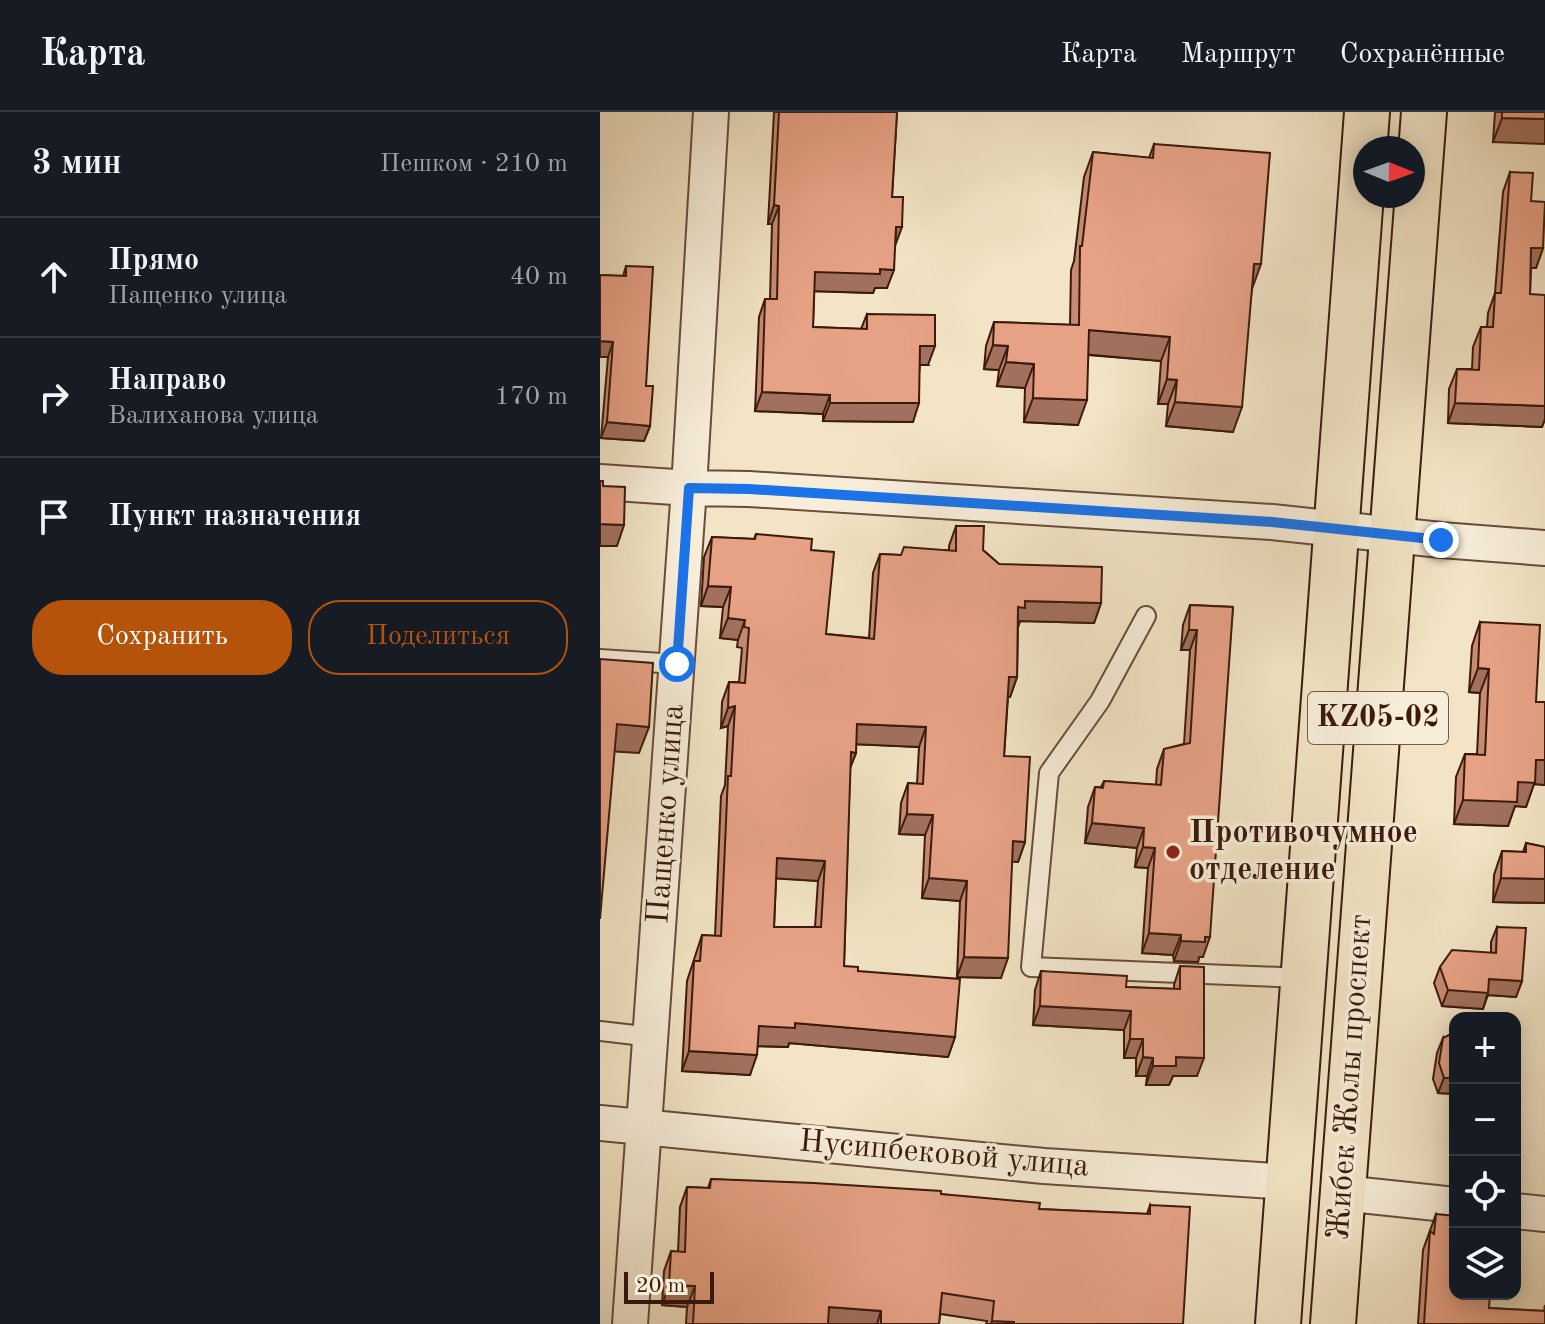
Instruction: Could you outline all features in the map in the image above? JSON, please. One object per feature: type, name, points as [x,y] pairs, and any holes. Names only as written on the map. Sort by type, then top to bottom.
[{"type":"highway","name":"Жибек Жолы проспект","points":[[1278,1324],[1367,112]]},
{"type":"highway","name":"Жибек Жолы проспект","points":[[1333,1324],[1424,112]]},
{"type":"street","name":"Пащенко улица","points":[[630,1324],[689,488],[711,112]]},
{"type":"street","points":[[600,482],[1272,522],[1545,548]]},
{"type":"street","name":"Нусипбековой улица","points":[[600,1123],[1044,1166],[1289,1182]]},
{"type":"street","points":[[1342,1193],[1449,1204]]},
{"type":"street","points":[[1521,1212],[1545,1214]]},
{"type":"lane","points":[[1146,616],[1100,701],[1049,773],[1031,967],[1304,978]]},
{"type":"lane","points":[[600,659],[677,664]]},
{"type":"lane","points":[[600,1031],[652,1037]]},
{"type":"building","points":[[779,112],[897,112],[892,197],[903,197],[902,227],[896,227],[894,270],[880,269],[880,274],[815,272],[813,327],[867,329],[867,314],[935,315],[935,346],[920,346],[919,403],[830,403],[830,395],[762,392],[765,299],[777,299],[779,206],[774,205]]},
{"type":"building","points":[[1502,112],[1545,112],[1545,119],[1502,118]]},
{"type":"building","points":[[1154,144],[1270,153],[1261,264],[1254,264],[1242,407],[1175,402],[1177,380],[1167,379],[1170,337],[1089,330],[1087,400],[1033,398],[1034,364],[1006,362],[1008,346],[993,345],[994,322],[1079,325],[1080,246],[1093,152],[1153,158]]},
{"type":"building","points":[[1510,172],[1533,173],[1531,201],[1545,202],[1543,248],[1531,248],[1530,294],[1545,295],[1545,406],[1455,403],[1457,369],[1479,370],[1481,327],[1493,327],[1495,293],[1501,293]]},
{"type":"building","points":[[626,266],[653,267],[646,386],[653,386],[650,426],[607,422],[613,342],[600,341],[600,275],[626,276]]},
{"type":"building","points":[[600,481],[603,481],[603,486],[625,487],[624,525],[600,524]]},
{"type":"building","points":[[956,526],[984,526],[983,550],[999,564],[1102,567],[1101,603],[1025,601],[1025,608],[1018,607],[1017,677],[1009,677],[1004,756],[1030,757],[1025,842],[1013,841],[1008,958],[964,957],[967,881],[929,878],[933,815],[907,814],[908,783],[923,784],[926,727],[857,724],[856,753],[851,752],[844,966],[858,967],[858,971],[960,979],[955,1037],[795,1023],[795,1028],[759,1026],[757,1055],[689,1051],[694,961],[700,961],[702,935],[721,936],[728,776],[731,776],[735,706],[728,708],[729,682],[745,683],[749,628],[744,627],[745,620],[728,618],[731,587],[708,586],[712,537],[755,539],[756,534],[812,539],[811,550],[834,552],[826,634],[874,639],[880,554],[901,555],[904,547],[956,551]],"holes":[[[777,858],[825,861],[821,927],[774,927]]]},
{"type":"building","points":[[1190,605],[1233,607],[1210,937],[1205,937],[1205,942],[1181,941],[1181,935],[1149,933],[1155,848],[1143,847],[1144,828],[1092,823],[1095,787],[1103,788],[1104,781],[1161,785],[1164,749],[1190,743],[1197,630],[1189,630]]},
{"type":"building","points":[[1480,622],[1540,625],[1536,702],[1545,702],[1545,760],[1536,760],[1535,783],[1518,782],[1517,802],[1463,800],[1465,754],[1485,755],[1489,669],[1478,668]]},
{"type":"building","points":[[600,659],[653,663],[649,727],[617,724],[600,919]]},
{"type":"building","points":[[1526,843],[1545,847],[1545,879],[1501,878],[1502,851],[1526,852]]},
{"type":"building","points":[[1497,927],[1526,928],[1522,981],[1489,979],[1488,993],[1448,990],[1440,967],[1452,950],[1496,953]]},
{"type":"building","points":[[1180,966],[1204,967],[1204,1058],[1176,1057],[1176,1066],[1153,1066],[1153,1058],[1143,1057],[1143,1039],[1130,1039],[1131,1011],[1040,1006],[1041,971],[1127,976],[1126,987],[1180,989]]},
{"type":"building","points":[[1449,1035],[1449,1078],[1444,1078],[1439,1063],[1443,1038]]},
{"type":"building","points":[[711,1179],[941,1191],[941,1194],[1040,1203],[1039,1209],[1150,1214],[1150,1205],[1190,1207],[1183,1324],[1014,1324],[992,1321],[994,1301],[942,1293],[939,1324],[881,1324],[881,1311],[829,1307],[828,1324],[693,1324],[695,1286],[669,1285],[671,1251],[685,1252],[687,1187],[710,1188]]},
{"type":"building","points":[[1436,1214],[1449,1215],[1449,1300],[1490,1300],[1489,1308],[1545,1311],[1545,1324],[1424,1324],[1430,1231],[1434,1234]]},
{"type":"place","name":"Противочумное отделение","points":[[1173,852]]},
{"type":"route","points":[[677,664],[689,488],[749,489],[1272,522],[1441,540]]}]
